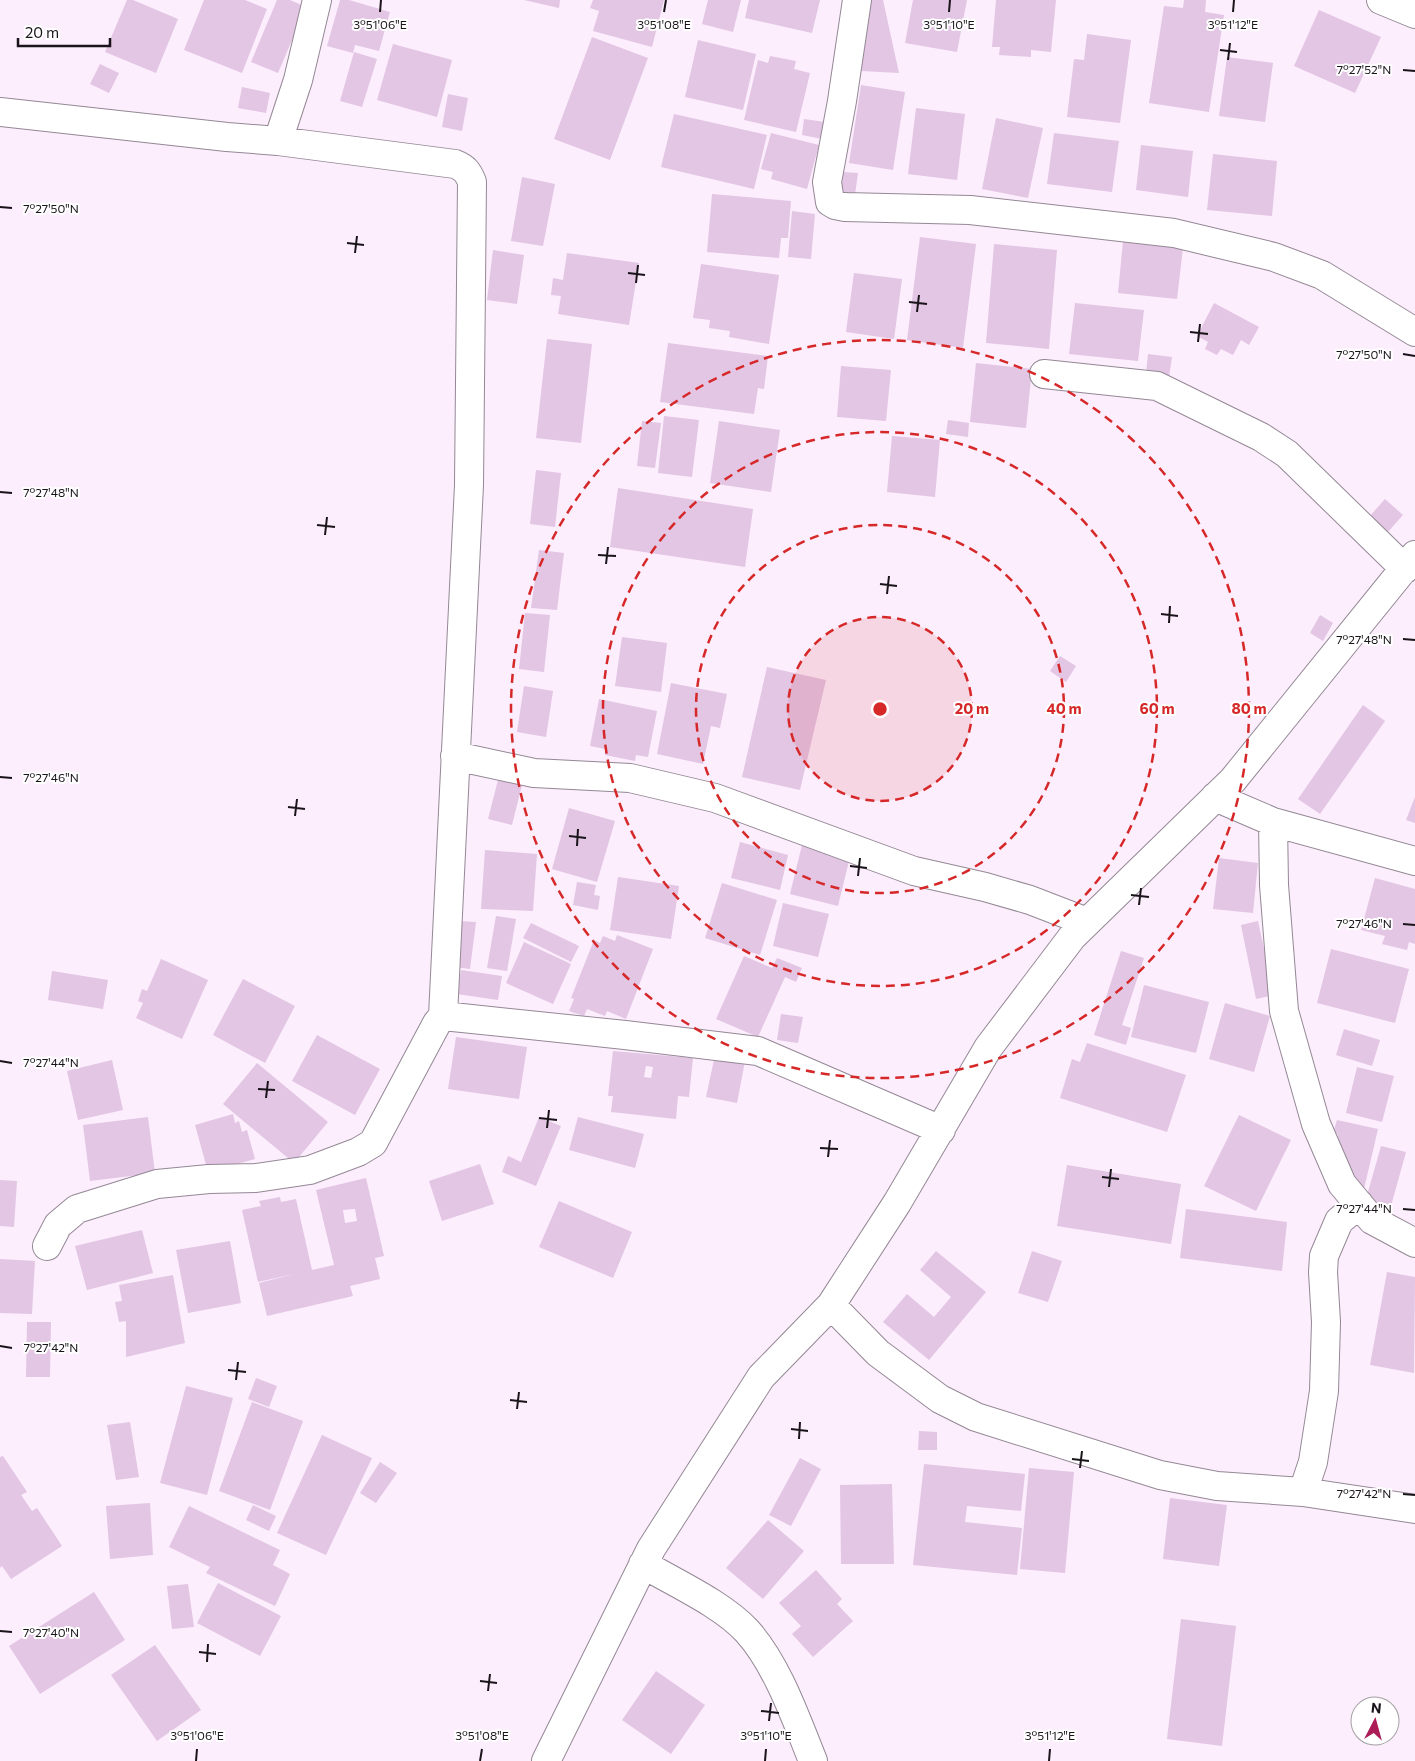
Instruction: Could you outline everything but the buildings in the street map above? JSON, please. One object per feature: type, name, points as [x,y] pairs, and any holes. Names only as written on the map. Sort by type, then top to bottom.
[{"type":"street","points":[[278,141],[298,80],[317,0]]},
{"type":"street","points":[[857,0],[842,101],[827,182],[830,202],[835,205],[845,207],[970,210],[1174,233],[1274,257],[1322,275],[1415,332]]},
{"type":"street","points":[[1380,0],[1415,14]]},
{"type":"street","points":[[0,112],[278,141],[455,164],[465,168],[472,182],[469,485],[443,1016],[437,1023],[373,1143],[310,1170],[256,1178],[209,1179],[157,1184],[77,1208],[58,1225],[47,1246]]},
{"type":"street","points":[[546,1761],[651,1549],[761,1377],[831,1305],[897,1204],[988,1048],[1072,937],[1233,780],[1410,562],[1287,454],[1261,437],[1157,386],[1044,374]]},
{"type":"street","points":[[456,756],[534,772],[630,778],[715,798],[914,871],[994,889],[1030,900],[1088,922]]},
{"type":"street","points":[[1215,796],[1273,822],[1415,861]]},
{"type":"street","points":[[1273,822],[1274,885],[1284,1011],[1316,1124],[1342,1184],[1372,1220],[1415,1243]]},
{"type":"street","points":[[443,1016],[758,1051],[941,1130]]},
{"type":"street","points":[[1303,1492],[1313,1462],[1324,1391],[1326,1322],[1324,1256],[1339,1221],[1359,1204]]},
{"type":"street","points":[[831,1305],[878,1353],[940,1399],[976,1417],[1160,1475],[1217,1486],[1303,1492],[1415,1509]]},
{"type":"street","points":[[643,1564],[718,1608],[746,1630],[764,1652],[813,1761]]}]
